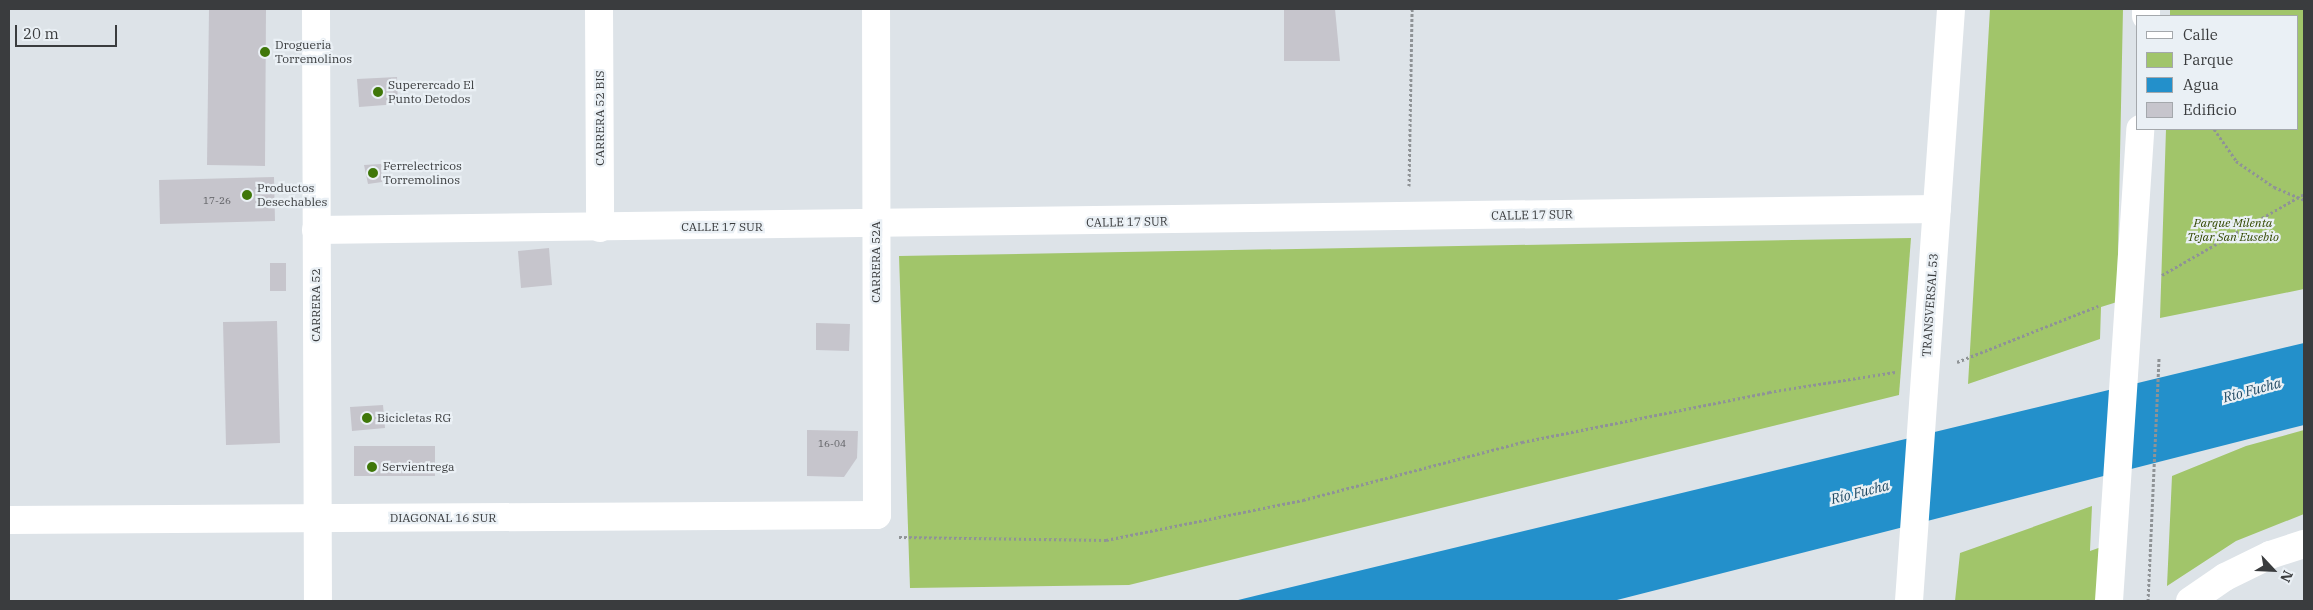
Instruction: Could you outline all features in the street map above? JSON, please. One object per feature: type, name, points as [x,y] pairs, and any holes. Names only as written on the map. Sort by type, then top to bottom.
[{"type":"street","name":"CARRERA 52","points":[[316,9],[318,601]]},
{"type":"street","name":"CARRERA 52 BIS","points":[[599,9],[600,228]]},
{"type":"street","name":"CARRERA 52A","points":[[876,9],[876,226],[884,526]]},
{"type":"street","name":"TRANSVERSAL 53","points":[[1909,601],[1951,9]]},
{"type":"street","points":[[2109,601],[2129,322],[2140,130]]},
{"type":"street","name":"CALLE 17 SUR","points":[[316,230],[876,226],[1937,209]]},
{"type":"street","name":"DIAGONAL 16 SUR","points":[[9,520],[318,519],[884,526]]},
{"type":"street","points":[[2190,601],[2225,577],[2270,555],[2304,544]]},
{"type":"path","points":[[1409,217],[1412,9]]},
{"type":"path","points":[[2215,130],[2236,161],[2302,199],[2304,194]]},
{"type":"path","points":[[2148,601],[2160,348]]},
{"type":"path","points":[[884,526],[1106,540],[1303,500],[1532,440],[1770,392],[1925,368]]},
{"type":"green space","points":[[1990,9],[2123,9],[2117,302],[2101,307],[2100,339],[1968,384]]},
{"type":"green space","name":"Parque Milenta Tejar San Eusebio","points":[[2170,9],[2304,9],[2304,289],[2160,318],[2166,130],[2298,130],[2298,15],[2170,15]]},
{"type":"green space","points":[[1911,238],[1899,395],[1129,585],[910,588],[899,256]]},
{"type":"green space","points":[[2304,430],[2304,514],[2236,541],[2167,586],[2172,476],[2246,446]]},
{"type":"green space","points":[[2092,506],[2090,551],[2104,546],[2098,601],[1955,601],[1960,553]]},
{"type":"water","name":"Río Fucha","points":[[2304,343],[2304,425],[1613,601],[1234,601]]},
{"type":"building","points":[[209,9],[266,9],[265,166],[207,165]]},
{"type":"building","points":[[1284,9],[1335,9],[1340,61],[1284,61]]},
{"type":"building","name":"Superercado El Punto Detodos","points":[[397,77],[398,104],[359,107],[357,79]]},
{"type":"building","name":"Ferrelectricos Torremolinos","points":[[381,164],[382,182],[368,184],[364,165]]},
{"type":"building","points":[[274,177],[275,221],[160,224],[159,180]]},
{"type":"building","points":[[549,248],[552,285],[521,288],[518,251]]},
{"type":"building","points":[[270,263],[286,263],[286,291],[270,291]]},
{"type":"building","points":[[277,321],[280,443],[226,445],[223,322]]},
{"type":"building","points":[[816,323],[850,324],[849,351],[816,350]]},
{"type":"building","name":"Bicicletas RG","points":[[383,405],[385,428],[352,431],[350,407]]},
{"type":"building","points":[[807,430],[858,431],[857,458],[844,477],[807,476]]},
{"type":"building","points":[[354,446],[435,446],[435,476],[354,476]]},
{"type":"place","name":"Drogueria Torremolinos","points":[[265,52]]},
{"type":"place","name":"Superercado El Punto Detodos","points":[[378,92]]},
{"type":"place","name":"Ferrelectricos Torremolinos","points":[[373,173]]},
{"type":"place","name":"Productos Desechables","points":[[247,195]]},
{"type":"place","name":"Bicicletas RG","points":[[367,418]]},
{"type":"place","name":"Servientrega","points":[[372,467]]}]
